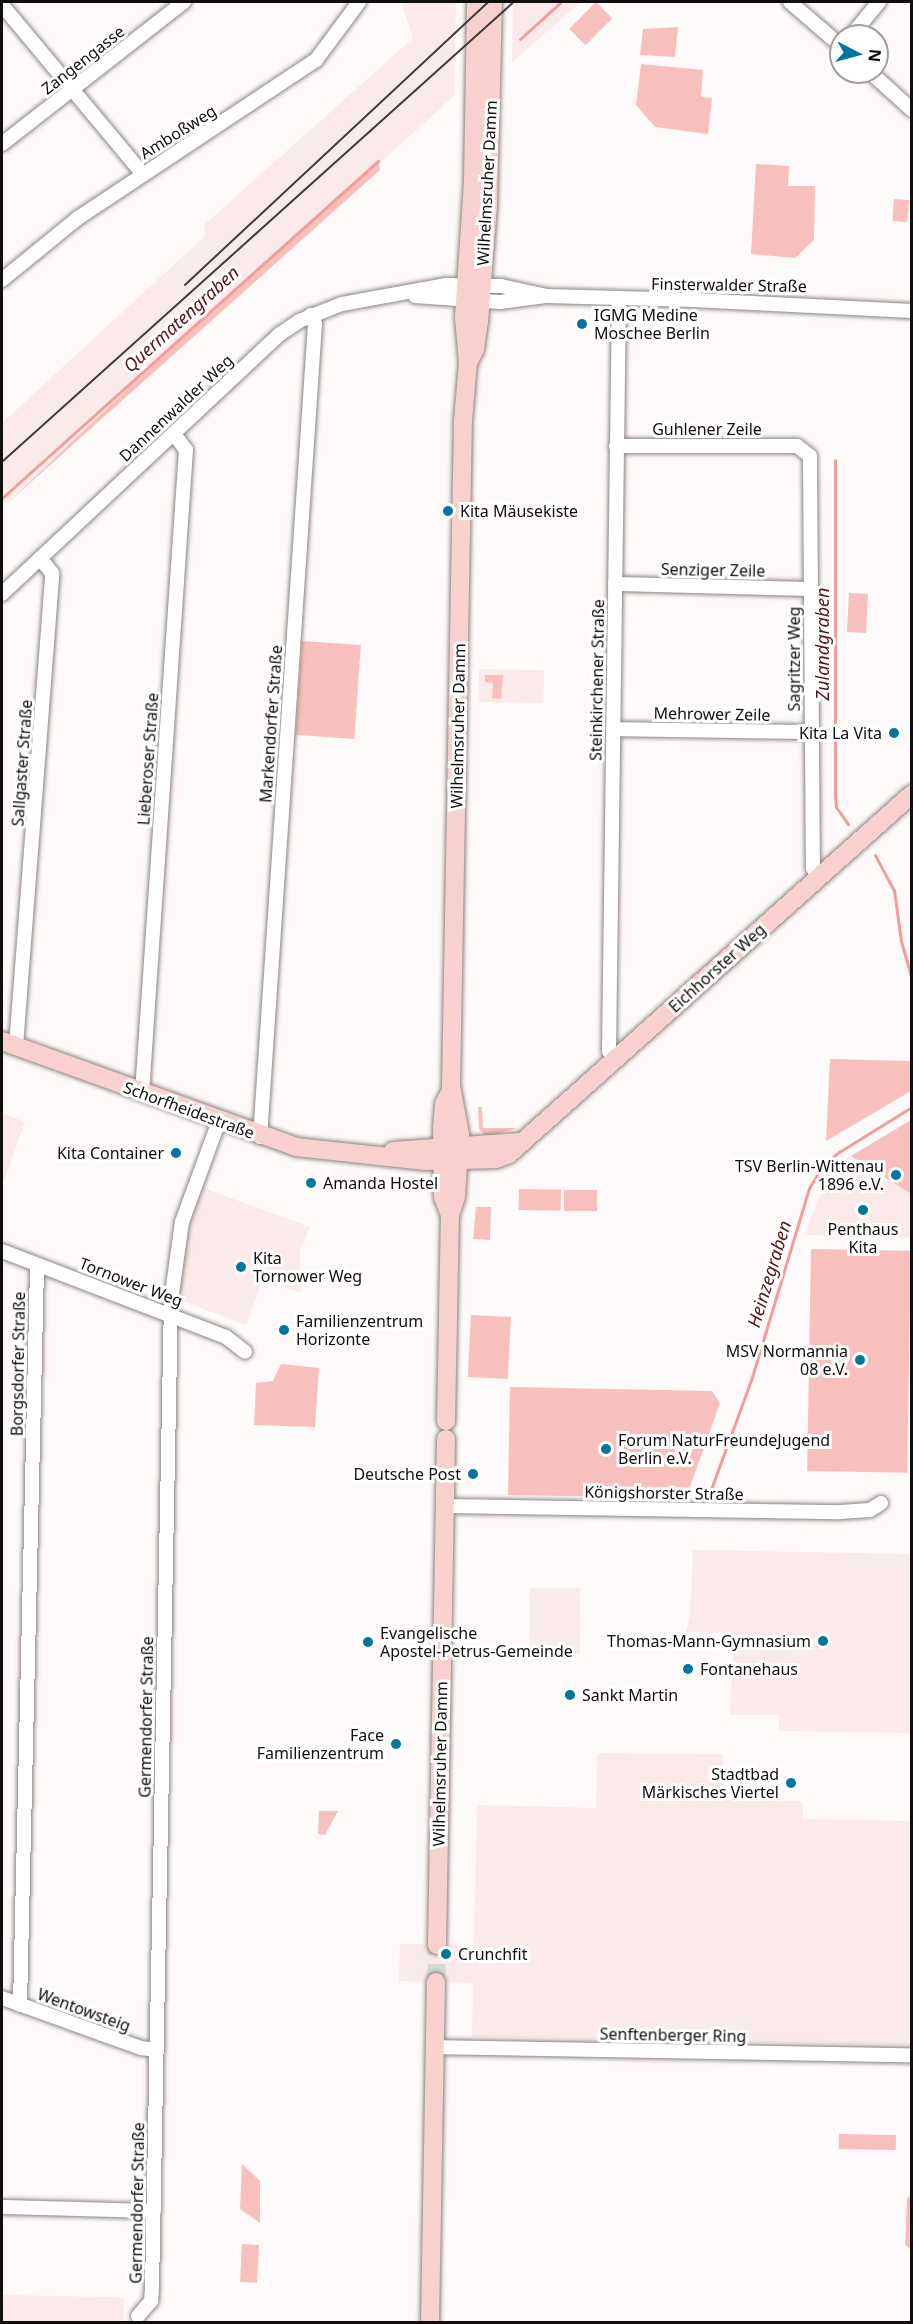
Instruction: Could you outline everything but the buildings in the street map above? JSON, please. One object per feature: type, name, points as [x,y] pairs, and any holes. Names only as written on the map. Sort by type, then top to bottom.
[{"type":"main road","name":"Wilhelmsruher Damm","points":[[446,1421],[450,1215],[443,1197],[451,1154],[444,1104],[451,1090],[463,420],[468,363],[475,349],[473,293],[476,2]]},
{"type":"main road","name":"Wilhelmsruher Damm","points":[[473,293],[489,182],[493,2]]},
{"type":"main road","name":"Eichhorster Weg","points":[[451,1154],[496,1159],[509,1154],[912,794]]},
{"type":"main road","name":"Schorfheidestraße","points":[[9,1043],[260,1137],[296,1148],[382,1154],[451,1154]]},
{"type":"main road","name":"Wilhelmsruher Damm","points":[[437,1944],[446,1439]]},
{"type":"main road","points":[[430,2322],[436,1982]]},
{"type":"street","name":"Zangengasse","points":[[2,144],[184,2]]},
{"type":"street","name":"Amboßweg","points":[[2,280],[78,218],[286,84],[316,60],[359,2]]},
{"type":"street","points":[[790,2],[829,36]]},
{"type":"street","points":[[861,24],[879,2]]},
{"type":"street","points":[[2,5],[143,174]]},
{"type":"street","points":[[883,84],[912,110]]},
{"type":"street","name":"Dannenwalder Weg","points":[[2,594],[280,334],[311,315],[362,299],[401,294],[473,293]]},
{"type":"street","name":"Finsterwalder Straße","points":[[473,293],[536,300],[546,296],[839,304],[912,310]]},
{"type":"street","name":"Steinkirchener Straße","points":[[615,1059],[609,1051],[619,299]]},
{"type":"street","name":"Markendorfer Straße","points":[[260,1137],[315,324],[311,315]]},
{"type":"street","name":"Lieberoser Straße","points":[[142,1093],[186,450],[173,433]]},
{"type":"street","name":"Guhlener Zeile","points":[[616,446],[797,446]]},
{"type":"street","name":"Sagritzer Weg","points":[[797,446],[810,456],[813,868],[819,876]]},
{"type":"street","name":"Sallgaster Straße","points":[[9,1043],[52,573],[40,558]]},
{"type":"street","name":"Senziger Zeile","points":[[615,584],[811,589]]},
{"type":"street","name":"Mehrower Zeile","points":[[613,729],[811,732]]},
{"type":"street","name":"Germendorfer Straße","points":[[138,2316],[151,2301],[154,2211],[170,1314],[182,1222],[219,1121]]},
{"type":"street","name":"Tornower Weg","points":[[2,1251],[226,1337],[245,1352]]},
{"type":"street","name":"Borgsdorfer Straße","points":[[20,2005],[37,1265]]},
{"type":"street","name":"Königshorster Straße","points":[[445,1506],[840,1512],[870,1510],[880,1503]]},
{"type":"street","name":"Wentowsteig","points":[[2,1998],[141,2048],[157,2050]]},
{"type":"street","name":"Senftenberger Ring","points":[[435,2047],[912,2055]]},
{"type":"street","points":[[2,2207],[154,2211]]},
{"type":"shaded area","points":[[401,2],[456,2],[454,96],[2,505],[2,423],[204,237],[205,224],[413,38]]},
{"type":"shaded area","points":[[513,2],[581,2],[512,62]]},
{"type":"shaded area","points":[[596,2],[612,18],[585,45],[569,29]]},
{"type":"shaded area","points":[[678,27],[675,57],[640,55],[643,29]]},
{"type":"shaded area","points":[[641,64],[703,70],[701,97],[712,98],[708,134],[655,127],[636,105]]},
{"type":"shaded area","points":[[379,162],[380,170],[2,508],[139,378]]},
{"type":"shaded area","points":[[756,164],[789,166],[788,186],[815,186],[814,240],[795,258],[751,254]]},
{"type":"shaded area","points":[[894,199],[909,200],[907,222],[892,221]]},
{"type":"shaded area","points":[[849,593],[868,594],[866,633],[847,632]]},
{"type":"shaded area","points":[[302,641],[361,645],[354,739],[295,735]]},
{"type":"shaded area","points":[[479,669],[544,670],[543,703],[478,702]]},
{"type":"shaded area","points":[[485,675],[503,675],[501,699],[492,698],[493,683],[485,682]]},
{"type":"shaded area","points":[[830,1059],[911,1061],[911,1091],[826,1141]]},
{"type":"shaded area","points":[[478,1107],[482,1107],[483,1128],[517,1128],[487,1137],[479,1129]]},
{"type":"shaded area","points":[[2,1113],[25,1122],[2,1186]]},
{"type":"shaded area","name":"TSV Berlin-Wittenau 1896 e.V.","points":[[911,1120],[911,1194],[851,1156]]},
{"type":"shaded area","name":"Penthaus Kita","points":[[851,1156],[911,1194],[911,1238],[804,1235],[828,1177],[835,1166]]},
{"type":"shaded area","name":"Kita Tornower Weg","points":[[201,1187],[310,1227],[300,1250],[301,1293],[263,1279],[246,1325],[185,1302],[177,1292],[182,1255]]},
{"type":"shaded area","points":[[519,1189],[561,1190],[561,1211],[519,1210]]},
{"type":"shaded area","points":[[564,1190],[597,1190],[597,1211],[564,1211]]},
{"type":"shaded area","points":[[476,1207],[491,1207],[490,1240],[473,1239]]},
{"type":"shaded area","name":"MSV Normannia 08 e.V.","points":[[811,1249],[911,1251],[907,1473],[807,1471]]},
{"type":"shaded area","points":[[471,1315],[511,1317],[508,1379],[468,1377]]},
{"type":"shaded area","points":[[281,1364],[319,1368],[315,1427],[254,1425],[256,1383],[273,1381]]},
{"type":"shaded area","name":"Forum NaturFreundeJugend Berlin e.V.","points":[[510,1387],[712,1391],[720,1403],[686,1498],[508,1495]]},
{"type":"shaded area","name":"Thomas-Mann-Gymnasium","points":[[693,1550],[911,1554],[911,1733],[779,1731],[779,1715],[730,1715],[734,1633],[686,1632],[690,1617]]},
{"type":"shaded area","points":[[530,1588],[580,1588],[580,1653],[530,1653]]},
{"type":"shaded area","points":[[597,1753],[723,1754],[723,1800],[803,1801],[803,1819],[911,1821],[911,2045],[472,2037],[473,1983],[399,1981],[400,1944],[474,1945],[477,1805],[596,1808]]},
{"type":"shaded area","points":[[319,1811],[338,1811],[325,1835],[318,1834]]},
{"type":"shaded area","points":[[839,2134],[896,2135],[896,2150],[839,2149]]},
{"type":"shaded area","points":[[242,2164],[260,2181],[260,2223],[240,2209]]},
{"type":"shaded area","points":[[911,2195],[911,2250],[905,2245],[907,2198]]},
{"type":"shaded area","points":[[242,2244],[259,2245],[257,2283],[240,2282]]},
{"type":"shaded area","points":[[2,2295],[124,2297],[124,2322],[2,2322]]},
{"type":"waterway","name":"Quermatengraben","points":[[520,39],[561,2]]},
{"type":"waterway","name":"Quermatengraben","points":[[2,498],[378,161]]},
{"type":"waterway","name":"Zulandgraben","points":[[835,460],[835,796],[836,807],[848,824]]},
{"type":"waterway","name":"Zulandgraben","points":[[875,855],[894,890],[901,941],[912,979]]},
{"type":"waterway","name":"Heinzegraben","points":[[710,1492],[752,1377],[809,1188],[824,1164],[839,1152],[912,1107]]},
{"type":"tunnel","points":[[436,1982],[437,1945]]},
{"type":"tram line","points":[[185,285],[488,2]]},
{"type":"tram line","points":[[2,462],[514,2]]},
{"type":"place","name":"IGMG Medine Moschee Berlin","points":[[582,324]]},
{"type":"place","name":"Kita Mäusekiste","points":[[448,511]]},
{"type":"place","name":"Kita La Vita","points":[[894,733]]},
{"type":"place","name":"Kita Container","points":[[176,1153]]},
{"type":"place","name":"TSV Berlin-Wittenau 1896 e.V.","points":[[896,1175]]},
{"type":"place","name":"Amanda Hostel","points":[[311,1183]]},
{"type":"place","name":"Penthaus Kita","points":[[863,1210]]},
{"type":"place","name":"Kita Tornower Weg","points":[[241,1267]]},
{"type":"place","name":"Familienzentrum Horizonte","points":[[284,1330]]},
{"type":"place","name":"MSV Normannia 08 e.V.","points":[[860,1360]]},
{"type":"place","name":"Forum NaturFreundeJugend Berlin e.V.","points":[[606,1449]]},
{"type":"place","name":"Deutsche Post","points":[[473,1474]]},
{"type":"place","name":"Thomas-Mann-Gymnasium","points":[[823,1641]]},
{"type":"place","name":"Evangelische Apostel-Petrus-Gemeinde","points":[[368,1642]]},
{"type":"place","name":"Fontanehaus","points":[[688,1669]]},
{"type":"place","name":"Sankt Martin","points":[[570,1695]]},
{"type":"place","name":"Face Familienzentrum","points":[[396,1744]]},
{"type":"place","name":"Stadtbad Märkisches Viertel","points":[[791,1783]]},
{"type":"place","name":"Crunchfit","points":[[446,1954]]}]
